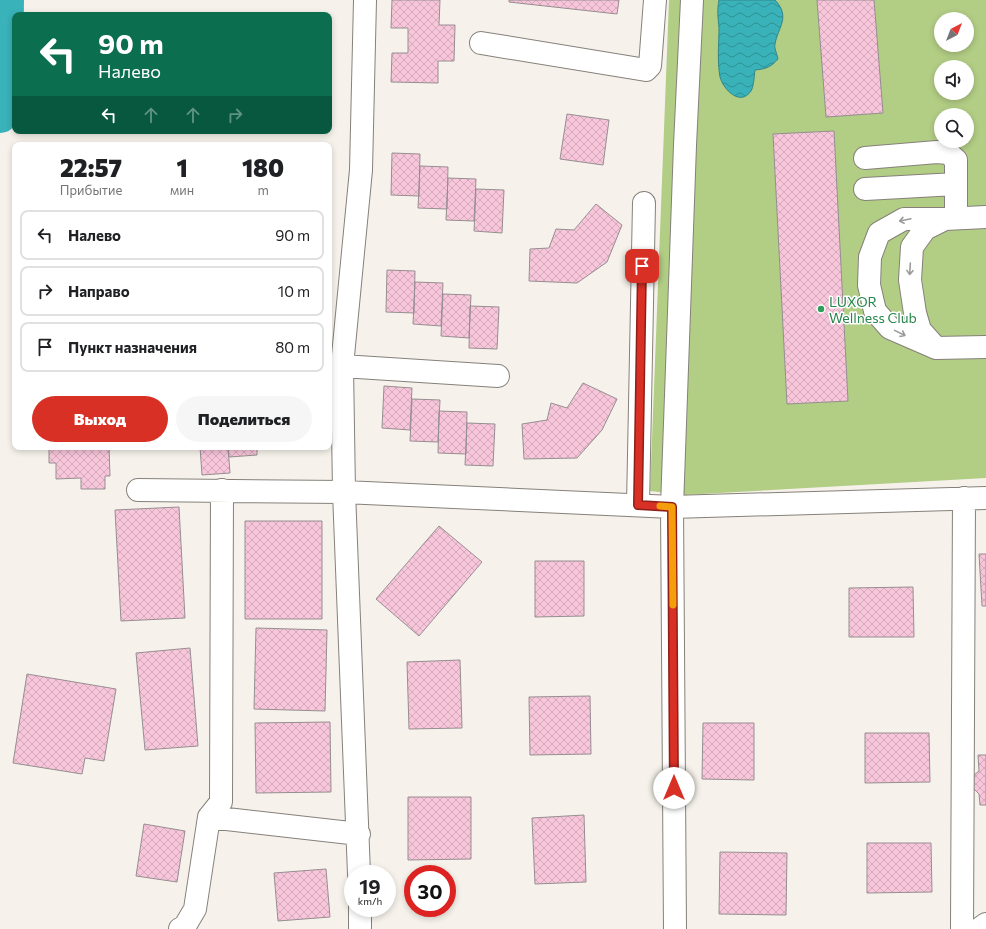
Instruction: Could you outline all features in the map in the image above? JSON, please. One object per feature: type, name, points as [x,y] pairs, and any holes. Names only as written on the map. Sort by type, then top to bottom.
[{"type":"street","points":[[359,865],[359,834],[344,492],[335,366],[361,170],[365,0]]},
{"type":"street","points":[[481,44],[646,70],[650,66],[655,0]]},
{"type":"street","points":[[675,929],[672,507],[685,145],[692,0]]},
{"type":"street","points":[[865,158],[937,152],[948,153],[956,160],[956,184],[950,219]]},
{"type":"street","points":[[865,189],[956,184]]},
{"type":"street","points":[[638,505],[644,203]]},
{"type":"street","points":[[986,217],[904,219],[879,233],[870,257],[869,285],[875,311],[890,328],[936,348],[986,347]]},
{"type":"street","points":[[936,348],[920,330],[915,313],[910,280],[912,247],[925,229],[950,219]]},
{"type":"street","points":[[335,366],[498,376]]},
{"type":"street","points":[[138,490],[344,492],[672,507],[986,498]]},
{"type":"street","points":[[180,929],[185,926],[195,910],[209,817],[221,802],[222,490]]},
{"type":"street","points":[[962,929],[964,498]]},
{"type":"street","points":[[209,817],[359,834]]},
{"type":"street","points":[[360,917],[360,929]]},
{"type":"street","points":[[979,929],[986,924]]},
{"type":"green space","name":"LUXOR Wellness Club","points":[[669,0],[986,0],[986,478],[684,495],[650,491]]},
{"type":"water","points":[[719,0],[775,0],[780,6],[782,12],[782,22],[775,46],[778,59],[768,67],[755,70],[752,89],[747,95],[742,97],[737,97],[728,91],[720,77],[718,58]]},
{"type":"building","points":[[392,0],[440,0],[439,25],[455,25],[454,61],[438,61],[438,83],[391,82],[392,53],[408,53],[408,28],[391,28]]},
{"type":"building","points":[[509,0],[619,0],[617,14],[509,2]]},
{"type":"building","points":[[817,0],[874,0],[883,113],[826,117]]},
{"type":"building","points":[[567,114],[609,120],[603,165],[560,159]]},
{"type":"building","points":[[834,131],[848,401],[787,404],[773,134]]},
{"type":"building","points":[[392,153],[420,154],[419,196],[391,195]]},
{"type":"building","points":[[420,166],[448,167],[447,209],[418,208]]},
{"type":"building","points":[[448,178],[476,179],[474,221],[446,220]]},
{"type":"building","points":[[476,189],[504,190],[502,233],[474,231]]},
{"type":"building","points":[[596,204],[622,225],[607,262],[577,283],[529,281],[530,249],[549,248],[556,229],[574,230]]},
{"type":"building","points":[[387,270],[415,271],[414,313],[386,312]]},
{"type":"building","points":[[415,282],[443,283],[441,326],[413,324]]},
{"type":"building","points":[[443,294],[471,295],[469,338],[441,336]]},
{"type":"building","points":[[470,306],[499,307],[497,349],[469,348]]},
{"type":"building","points":[[583,383],[617,399],[602,430],[577,458],[524,459],[522,424],[547,420],[551,403],[567,408]]},
{"type":"building","points":[[384,386],[412,388],[410,430],[382,428]]},
{"type":"building","points":[[412,399],[440,400],[438,442],[410,441]]},
{"type":"building","points":[[439,411],[467,412],[466,454],[438,453]]},
{"type":"building","points":[[467,423],[495,424],[493,466],[465,465]]},
{"type":"building","points":[[49,450],[109,450],[110,476],[105,476],[105,489],[81,489],[81,478],[56,479],[56,463],[49,463]]},
{"type":"building","points":[[200,450],[228,450],[230,473],[202,475]]},
{"type":"building","points":[[228,450],[257,450],[257,455],[229,457]]},
{"type":"building","points":[[179,507],[185,618],[121,621],[115,510]]},
{"type":"building","points":[[245,521],[322,521],[322,619],[245,619]]},
{"type":"building","points":[[439,526],[482,562],[419,636],[376,599]]},
{"type":"building","points":[[979,554],[986,554],[986,606],[982,606]]},
{"type":"building","points":[[535,561],[584,561],[584,616],[535,617]]},
{"type":"building","points":[[913,587],[914,637],[849,637],[849,588]]},
{"type":"building","points":[[256,628],[327,630],[325,711],[254,709]]},
{"type":"building","points":[[190,648],[198,746],[145,750],[136,653]]},
{"type":"building","points":[[460,660],[462,728],[409,729],[407,662]]},
{"type":"building","points":[[27,674],[116,689],[104,761],[85,758],[82,774],[13,763]]},
{"type":"building","points":[[590,696],[591,754],[530,755],[529,697]]},
{"type":"building","points":[[330,722],[331,792],[256,793],[255,723]]},
{"type":"building","points":[[703,723],[754,723],[754,780],[702,779]]},
{"type":"building","points":[[865,733],[929,733],[930,782],[865,783]]},
{"type":"building","points":[[978,755],[986,755],[986,805],[980,805],[979,794],[973,788],[974,775],[979,771]]},
{"type":"building","points":[[408,797],[471,797],[471,859],[408,860]]},
{"type":"building","points":[[584,815],[586,882],[535,884],[532,818]]},
{"type":"building","points":[[144,824],[185,831],[177,882],[136,876]]},
{"type":"building","points":[[867,843],[931,843],[932,892],[867,893]]},
{"type":"building","points":[[720,852],[787,853],[786,915],[719,914]]},
{"type":"building","points":[[326,869],[330,917],[278,921],[274,873]]},
{"type":"waterway","points":[[0,115],[5,76],[6,0]]},
{"type":"slow traffic","points":[[660,506],[672,507],[673,605]]},
{"type":"place","name":"LUXOR Wellness Club","points":[[821,309]]},
{"type":"route","points":[[642,266],[638,505],[672,507],[674,788]]}]
